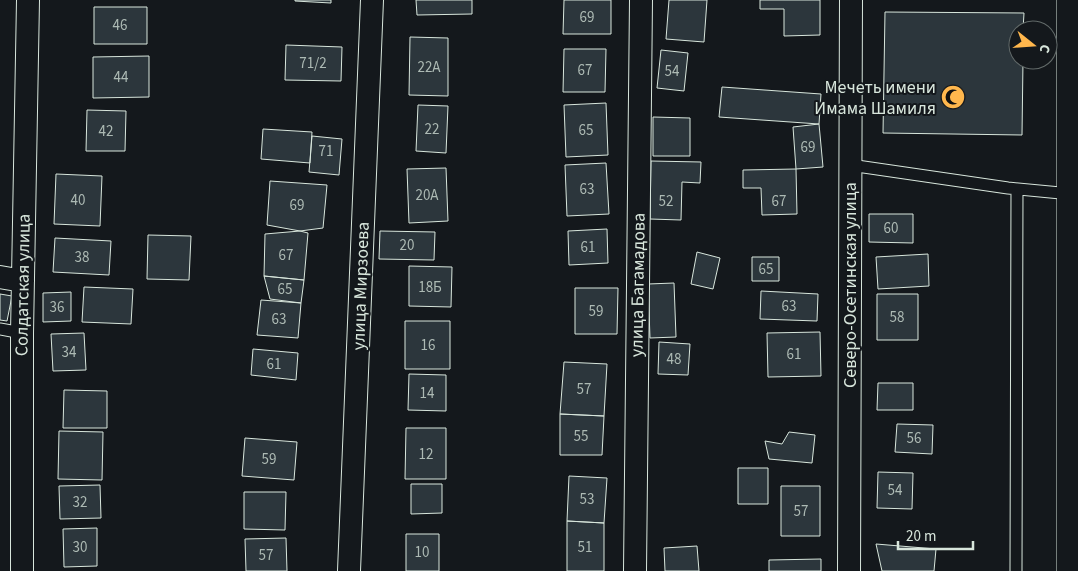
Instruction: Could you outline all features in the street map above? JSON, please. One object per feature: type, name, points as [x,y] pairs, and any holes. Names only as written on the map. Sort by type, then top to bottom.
[{"type":"main road","points":[[1070,0],[1071,571]]},
{"type":"street","name":"Солдатская улица","points":[[22,571],[22,333],[28,0]]},
{"type":"street","name":"улица Мирзоева","points":[[350,571],[372,0]]},
{"type":"street","name":"улица Багамадова","points":[[635,571],[641,0]]},
{"type":"street","name":"Северо-Осетинская улица","points":[[849,571],[851,0]]},
{"type":"street","points":[[0,277],[23,281]]},
{"type":"lane","points":[[850,165],[1017,189],[1071,194]]},
{"type":"lane","points":[[1016,571],[1017,189]]},
{"type":"lane","points":[[0,329],[22,333]]},
{"type":"building","points":[[331,0],[331,3],[295,1]]},
{"type":"building","points":[[416,0],[472,0],[472,14],[417,15]]},
{"type":"building","points":[[564,0],[611,0],[611,34],[563,34]]},
{"type":"building","points":[[669,0],[707,0],[704,42],[666,39]]},
{"type":"building","points":[[760,0],[820,0],[820,35],[784,36],[784,9],[760,9]]},
{"type":"building","points":[[94,7],[147,7],[147,44],[94,44]]},
{"type":"building","name":"Мечеть имени Имама Шамиля","points":[[885,12],[1024,13],[1024,20],[1008,20],[1008,70],[1023,70],[1022,135],[883,133]]},
{"type":"building","points":[[410,37],[448,38],[448,96],[409,95]]},
{"type":"building","points":[[286,45],[342,47],[341,81],[285,80]]},
{"type":"building","points":[[564,49],[606,49],[605,92],[563,92]]},
{"type":"building","points":[[661,50],[688,53],[684,91],[657,88]]},
{"type":"building","points":[[149,56],[149,97],[93,98],[93,57]]},
{"type":"building","points":[[722,87],[821,94],[819,124],[719,117]]},
{"type":"building","points":[[606,103],[608,155],[566,157],[564,105]]},
{"type":"building","points":[[418,105],[448,106],[446,153],[416,151]]},
{"type":"building","points":[[87,110],[126,111],[125,151],[86,151]]},
{"type":"building","points":[[653,117],[690,118],[690,156],[653,156]]},
{"type":"building","points":[[819,124],[823,167],[796,169],[793,127]]},
{"type":"building","points":[[263,129],[312,132],[310,163],[261,159]]},
{"type":"building","points":[[312,136],[342,139],[339,175],[309,172]]},
{"type":"building","points":[[651,161],[701,162],[700,183],[682,182],[681,220],[650,219]]},
{"type":"building","points":[[606,163],[609,214],[567,216],[565,165]]},
{"type":"building","points":[[446,168],[448,221],[409,223],[407,169]]},
{"type":"building","points":[[796,169],[797,214],[762,215],[761,188],[743,188],[743,170]]},
{"type":"building","points":[[56,174],[102,176],[100,226],[54,224]]},
{"type":"building","points":[[270,181],[327,185],[323,228],[300,231],[267,225]]},
{"type":"building","points":[[869,214],[913,214],[913,243],[869,242]]},
{"type":"building","points":[[607,229],[608,263],[569,265],[568,231]]},
{"type":"building","points":[[300,231],[308,233],[304,280],[264,276],[265,234]]},
{"type":"building","points":[[380,231],[435,232],[434,260],[379,259]]},
{"type":"building","points":[[148,235],[191,236],[189,280],[147,279]]},
{"type":"building","points":[[55,238],[111,241],[109,275],[53,272]]},
{"type":"building","points":[[697,252],[720,258],[713,289],[691,284]]},
{"type":"building","points":[[928,254],[929,286],[878,289],[876,257]]},
{"type":"building","points":[[752,257],[779,257],[779,281],[752,281]]},
{"type":"building","points":[[409,266],[452,267],[451,307],[409,306]]},
{"type":"building","points":[[264,276],[304,280],[301,303],[270,299]]},
{"type":"building","points":[[674,283],[676,337],[650,338],[648,284]]},
{"type":"building","points":[[84,287],[133,289],[131,324],[82,322]]},
{"type":"building","points":[[575,288],[618,288],[617,334],[575,334]]},
{"type":"building","points":[[761,291],[818,294],[817,321],[760,319]]},
{"type":"building","points":[[71,292],[71,321],[43,322],[43,293]]},
{"type":"building","points":[[0,294],[12,296],[7,321],[0,320]]},
{"type":"building","points":[[877,294],[918,294],[918,340],[877,340]]},
{"type":"building","points":[[261,300],[301,303],[298,338],[257,335]]},
{"type":"building","points":[[405,321],[450,321],[450,369],[405,369]]},
{"type":"building","points":[[820,332],[821,376],[768,377],[767,333]]},
{"type":"building","points":[[84,333],[86,370],[53,371],[51,334]]},
{"type":"building","points":[[659,342],[690,344],[688,375],[658,374]]},
{"type":"building","points":[[253,349],[298,353],[296,380],[251,375]]},
{"type":"building","points":[[564,362],[607,364],[604,416],[560,414]]},
{"type":"building","points":[[409,374],[446,375],[446,411],[408,410]]},
{"type":"building","points":[[878,383],[913,383],[913,410],[877,410]]},
{"type":"building","points":[[64,390],[107,391],[107,428],[63,428]]},
{"type":"building","points":[[560,414],[604,416],[602,455],[560,455]]},
{"type":"building","points":[[897,424],[933,425],[932,454],[895,452]]},
{"type":"building","points":[[406,428],[446,428],[446,479],[405,479]]},
{"type":"building","points":[[59,431],[103,432],[102,480],[58,479]]},
{"type":"building","points":[[789,432],[815,435],[812,463],[769,459],[765,441],[782,444]]},
{"type":"building","points":[[245,438],[297,442],[294,480],[242,476]]},
{"type":"building","points":[[738,468],[768,468],[768,504],[738,504]]},
{"type":"building","points":[[878,472],[913,473],[912,509],[877,508]]},
{"type":"building","points":[[569,476],[607,478],[604,523],[567,521]]},
{"type":"building","points":[[411,484],[442,484],[442,513],[411,514]]},
{"type":"building","points":[[100,485],[101,518],[60,519],[59,486]]},
{"type":"building","points":[[781,486],[820,486],[820,536],[781,536]]},
{"type":"building","points":[[244,492],[286,492],[285,530],[244,529]]},
{"type":"building","points":[[567,521],[604,523],[604,571],[567,571]]},
{"type":"building","points":[[97,528],[97,566],[64,567],[63,529]]},
{"type":"building","points":[[406,534],[439,534],[439,571],[406,571]]},
{"type":"building","points":[[286,538],[287,571],[246,571],[245,539]]},
{"type":"building","points":[[876,544],[936,549],[934,571],[882,571]]},
{"type":"building","points":[[697,546],[699,571],[665,571],[664,548]]},
{"type":"building","points":[[821,559],[821,571],[769,571],[769,560]]},
{"type":"place","name":"Мечеть имени Имама Шамиля","points":[[953,97]]}]
